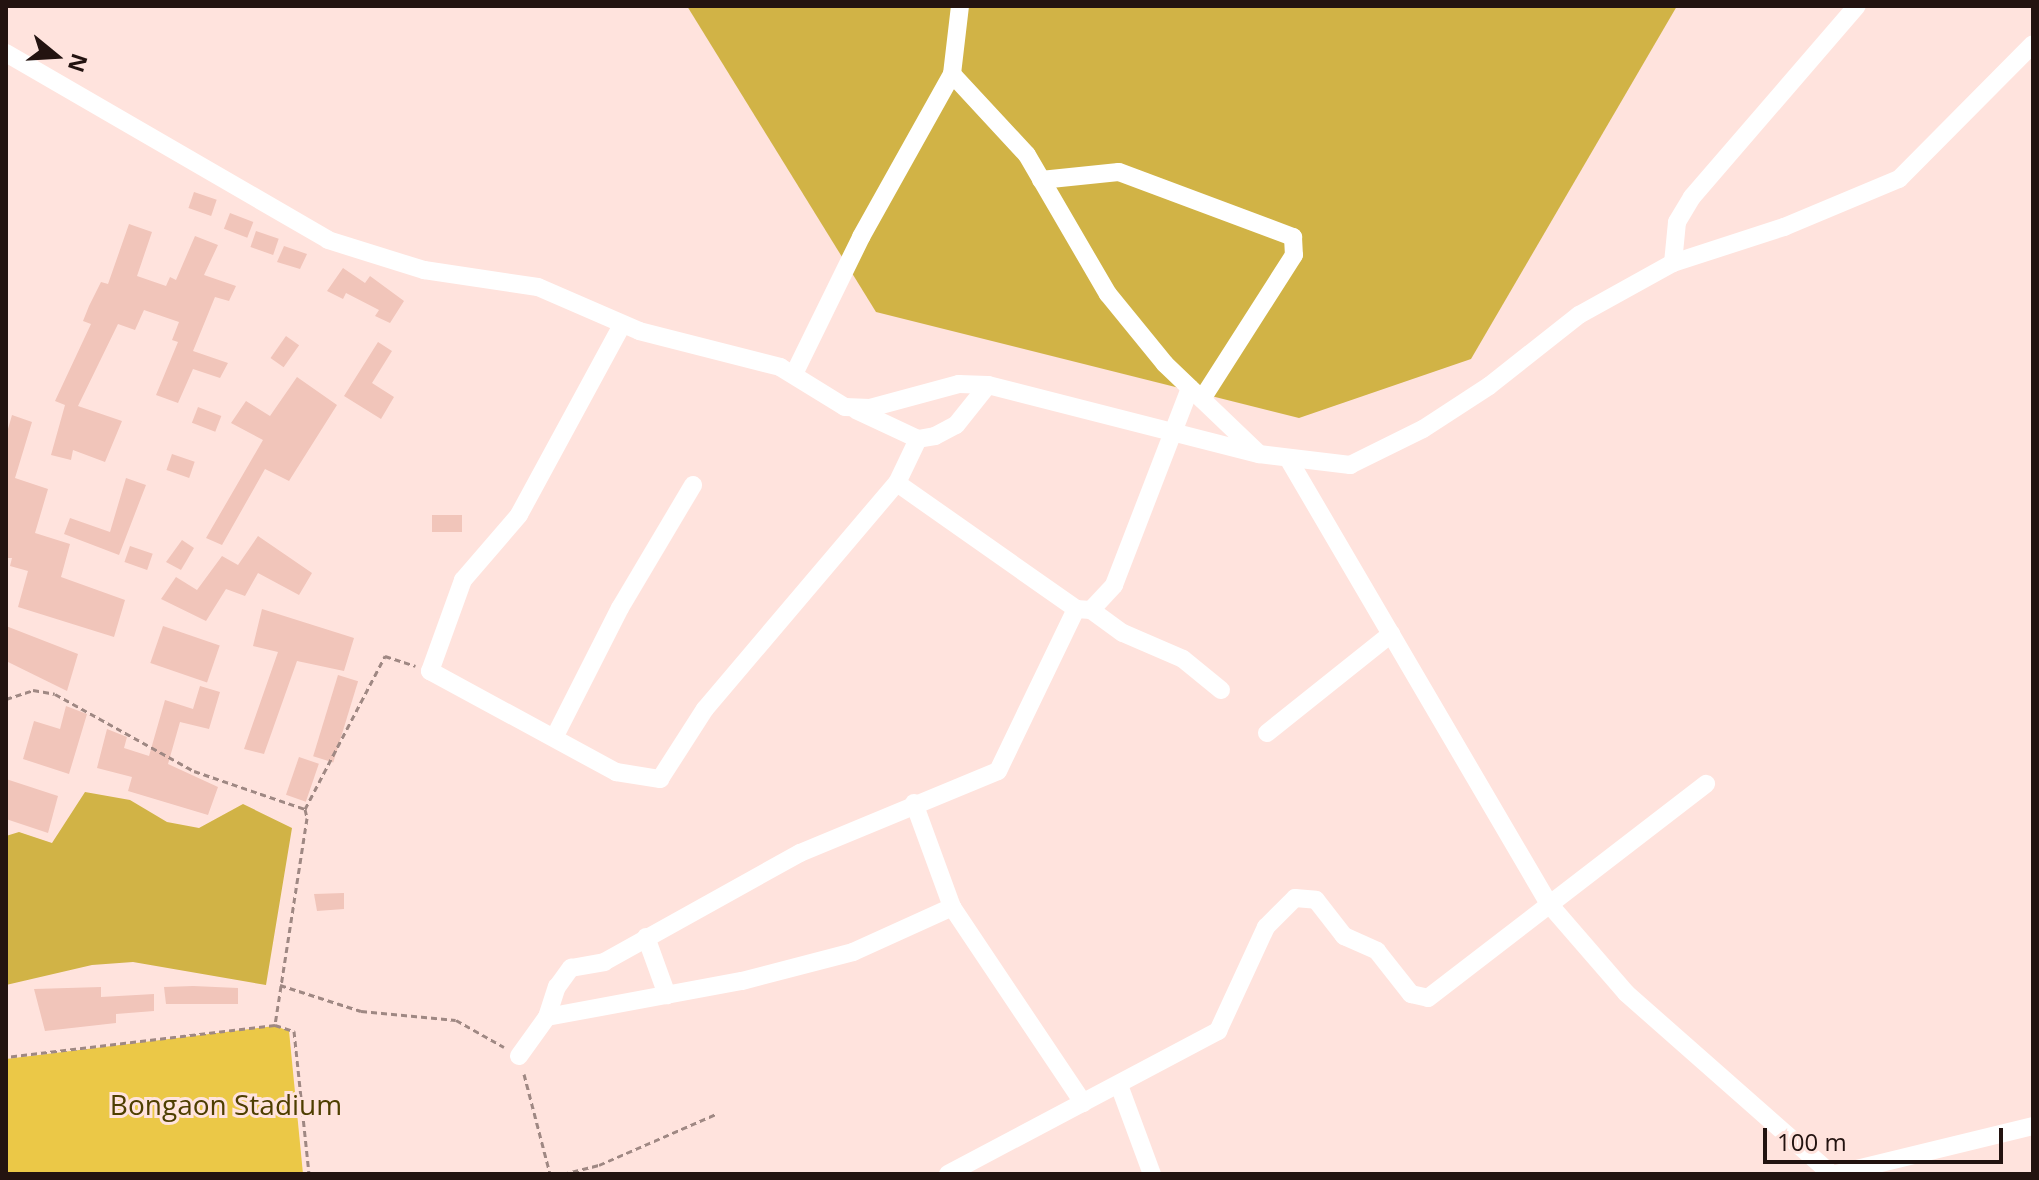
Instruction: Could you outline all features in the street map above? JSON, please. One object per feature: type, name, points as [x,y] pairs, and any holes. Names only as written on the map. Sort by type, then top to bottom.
[{"type":"street","points":[[794,374],[861,237],[952,74],[960,6]]},
{"type":"street","points":[[1673,263],[1677,222],[1692,197],[1857,6]]},
{"type":"street","points":[[855,409],[959,384],[988,385],[1174,435],[1259,454],[1289,460],[1360,463],[1489,386],[1579,315],[1673,263],[1784,227],[1899,179],[2033,44]]},
{"type":"street","points":[[6,53],[328,240],[424,270],[538,287],[622,325],[794,374],[855,409],[918,439]]},
{"type":"street","points":[[952,74],[1027,155],[1108,294],[1196,394],[1259,454]]},
{"type":"street","points":[[519,1056],[547,1017],[557,987],[571,968],[604,962],[800,853],[914,803],[998,771],[1084,610],[1114,585],[1174,435],[1196,394],[1294,255],[1293,237],[1119,172],[1041,180]]},
{"type":"street","points":[[622,325],[519,515],[463,580],[430,671],[555,736],[616,772],[660,779],[705,709],[897,483],[918,439],[956,425],[988,385]]},
{"type":"street","points":[[1289,460],[1549,904],[1636,1003],[1834,1174],[2033,1126]]},
{"type":"street","points":[[897,483],[1084,610],[1123,633],[1183,659],[1221,690]]},
{"type":"street","points":[[555,736],[620,608],[693,485]]},
{"type":"street","points":[[1267,733],[1391,634]]},
{"type":"street","points":[[948,1174],[1218,1031],[1266,927],[1295,898],[1316,900],[1344,936],[1377,951],[1418,999],[1428,998],[1706,784]]},
{"type":"street","points":[[914,803],[952,907],[1083,1103]]},
{"type":"street","points":[[547,1017],[667,995],[853,952],[952,907]]},
{"type":"street","points":[[646,937],[667,995]]},
{"type":"street","points":[[1119,1085],[1152,1174]]},
{"type":"path","points":[[275,1025],[305,809],[385,656],[430,671]]},
{"type":"path","points":[[6,699],[33,690],[55,694],[194,771],[305,809]]},
{"type":"path","points":[[280,985],[361,1011],[456,1020],[519,1056],[550,1174]]},
{"type":"path","points":[[6,1057],[275,1025],[294,1031],[309,1174]]},
{"type":"path","points":[[563,1174],[599,1165],[716,1114]]},
{"type":"green space","name":"Bongaon Stadium","points":[[275,1026],[289,1031],[303,1174],[6,1174],[6,1059]]},
{"type":"shaded area","points":[[687,6],[1677,6],[1471,359],[1299,418],[876,312]]},
{"type":"shaded area","points":[[85,792],[130,800],[167,822],[199,828],[243,804],[292,828],[266,985],[133,962],[92,965],[6,985],[6,836],[19,832],[52,843]]},
{"type":"building","points":[[194,192],[217,200],[211,216],[188,208]]},
{"type":"building","points":[[230,213],[253,222],[247,238],[224,229]]},
{"type":"building","points":[[129,224],[152,232],[137,276],[166,286],[170,277],[176,280],[195,236],[218,245],[204,275],[236,286],[229,301],[215,297],[193,351],[228,363],[220,378],[193,369],[178,403],[156,395],[178,342],[172,340],[179,322],[144,310],[135,330],[118,324],[78,406],[122,421],[105,462],[73,450],[71,460],[51,455],[65,405],[55,401],[91,324],[83,321],[89,306],[101,282],[108,284]]},
{"type":"building","points":[[256,231],[279,239],[273,255],[250,247]]},
{"type":"building","points":[[284,246],[307,254],[300,269],[277,262]]},
{"type":"building","points":[[343,268],[365,283],[370,276],[404,301],[390,323],[375,316],[379,310],[346,293],[343,299],[327,291]]},
{"type":"building","points":[[286,336],[299,345],[284,367],[271,358]]},
{"type":"building","points":[[378,342],[392,351],[372,383],[394,397],[381,419],[344,396]]},
{"type":"building","points":[[297,377],[337,405],[289,481],[265,469],[222,545],[206,538],[263,440],[231,423],[246,401],[270,416]]},
{"type":"building","points":[[198,407],[221,416],[215,432],[192,423]]},
{"type":"building","points":[[12,415],[32,422],[15,478],[48,489],[35,533],[70,544],[61,577],[125,600],[114,637],[18,607],[28,571],[10,566],[12,558],[6,558],[6,436]]},
{"type":"building","points":[[172,454],[195,462],[189,478],[166,470]]},
{"type":"building","points":[[126,478],[146,485],[119,555],[64,534],[70,518],[110,532]]},
{"type":"building","points":[[432,515],[462,515],[462,532],[432,532]]},
{"type":"building","points":[[258,536],[312,573],[299,595],[258,573],[245,596],[226,589],[206,621],[161,599],[176,577],[197,590],[222,556],[238,565]]},
{"type":"building","points":[[182,540],[194,548],[181,570],[166,562]]},
{"type":"building","points":[[130,546],[153,554],[147,570],[124,562]]},
{"type":"building","points":[[262,609],[354,638],[344,671],[297,661],[264,754],[244,749],[278,652],[253,646]]},
{"type":"building","points":[[6,626],[78,654],[67,691],[6,661]]},
{"type":"building","points":[[163,626],[220,646],[207,682],[150,663]]},
{"type":"building","points":[[338,675],[358,681],[333,762],[313,756]]},
{"type":"building","points":[[200,686],[220,692],[209,729],[180,722],[168,764],[218,787],[208,815],[128,791],[132,777],[97,768],[107,729],[127,737],[124,748],[149,756],[165,700],[193,709]]},
{"type":"building","points":[[66,706],[87,714],[69,774],[23,759],[34,721],[60,729]]},
{"type":"building","points":[[299,757],[319,764],[306,802],[286,795]]},
{"type":"building","points":[[6,779],[58,796],[48,833],[6,819]]},
{"type":"building","points":[[344,893],[344,909],[317,911],[314,894]]},
{"type":"building","points":[[101,987],[101,997],[154,994],[154,1011],[116,1014],[116,1023],[45,1031],[34,989]]},
{"type":"building","points":[[164,987],[238,988],[238,1004],[166,1004]]}]
